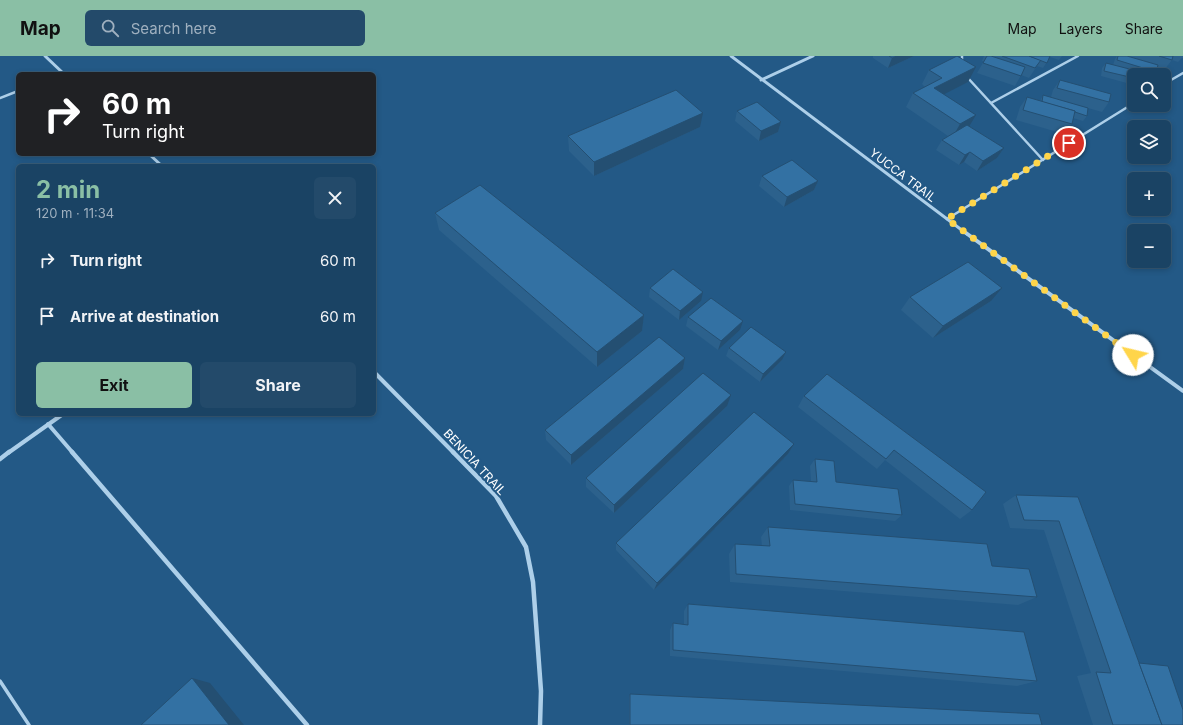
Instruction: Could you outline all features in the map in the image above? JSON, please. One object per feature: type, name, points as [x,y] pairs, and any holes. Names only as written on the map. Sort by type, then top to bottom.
[{"type":"street","points":[[45,56],[62,72]]},
{"type":"street","name":"YUCCA TRAIL","points":[[730,56],[947,219],[1183,391]]},
{"type":"street","points":[[761,80],[813,56]]},
{"type":"street","points":[[151,156],[160,164]]},
{"type":"street","name":"BENICIA TRAIL","points":[[376,374],[496,496],[526,547],[533,582],[542,691],[540,725]]},
{"type":"street","points":[[0,459],[60,416]]},
{"type":"street","points":[[48,424],[307,725]]},
{"type":"lane","points":[[962,56],[961,60],[963,68]]},
{"type":"lane","points":[[991,103],[1078,56]]},
{"type":"lane","points":[[1171,80],[1183,73]]},
{"type":"lane","points":[[965,75],[1043,160]]},
{"type":"lane","points":[[0,98],[16,92]]},
{"type":"lane","points":[[947,219],[1127,107]]},
{"type":"lane","points":[[0,681],[29,725]]},
{"type":"building","points":[[957,56],[976,67],[934,88],[976,115],[960,124],[913,93],[942,78],[929,70]]},
{"type":"building","points":[[987,56],[1025,67],[1021,76],[983,63]]},
{"type":"building","points":[[1002,56],[1029,56],[1041,60],[1035,68]]},
{"type":"building","points":[[1029,56],[1050,56],[1047,63]]},
{"type":"building","points":[[1118,56],[1127,56],[1158,65],[1157,68],[1143,68],[1117,60]]},
{"type":"building","points":[[1159,56],[1173,56],[1172,60]]},
{"type":"building","points":[[1106,63],[1127,68],[1127,76],[1104,71]]},
{"type":"building","points":[[1060,80],[1111,94],[1109,102],[1057,88]]},
{"type":"building","points":[[676,90],[703,113],[594,162],[568,136]]},
{"type":"building","points":[[1043,95],[1088,108],[1087,116],[1075,111],[1042,102]]},
{"type":"building","points":[[1027,97],[1075,111],[1072,124],[1023,110]]},
{"type":"building","points":[[757,102],[781,122],[761,131],[737,111]]},
{"type":"building","points":[[967,125],[1004,148],[983,161],[970,152],[965,155],[942,140]]},
{"type":"building","points":[[792,160],[818,181],[787,197],[762,176]]},
{"type":"building","points":[[480,185],[644,315],[597,352],[435,213]]},
{"type":"building","points":[[968,262],[1002,288],[943,326],[910,297]]},
{"type":"building","points":[[673,269],[703,292],[680,311],[650,288]]},
{"type":"building","points":[[711,298],[743,321],[721,341],[688,317]]},
{"type":"building","points":[[751,327],[786,352],[763,374],[729,348]]},
{"type":"building","points":[[659,337],[685,358],[571,455],[545,430]]},
{"type":"building","points":[[703,373],[731,395],[614,505],[586,478]]},
{"type":"building","points":[[827,374],[986,492],[972,510],[894,450],[886,459],[804,396]]},
{"type":"building","points":[[754,412],[794,444],[657,583],[616,543]]},
{"type":"building","points":[[815,459],[834,461],[836,482],[898,489],[902,515],[795,504],[793,480],[817,482]]},
{"type":"building","points":[[1016,495],[1078,497],[1162,725],[1113,725],[1096,672],[1111,673],[1059,521],[1024,520]]},
{"type":"building","points":[[768,527],[987,544],[992,566],[1029,569],[1037,597],[736,574],[735,544],[770,546]]},
{"type":"building","points":[[688,604],[1024,632],[1037,681],[673,650],[673,623],[688,625]]},
{"type":"building","points":[[1139,663],[1168,666],[1183,710],[1183,725],[1162,725]]},
{"type":"building","points":[[192,678],[229,725],[141,725]]},
{"type":"building","points":[[630,694],[1039,714],[1042,725],[630,725]]},
{"type":"route","points":[[1069,143],[947,219],[1133,355]]}]
